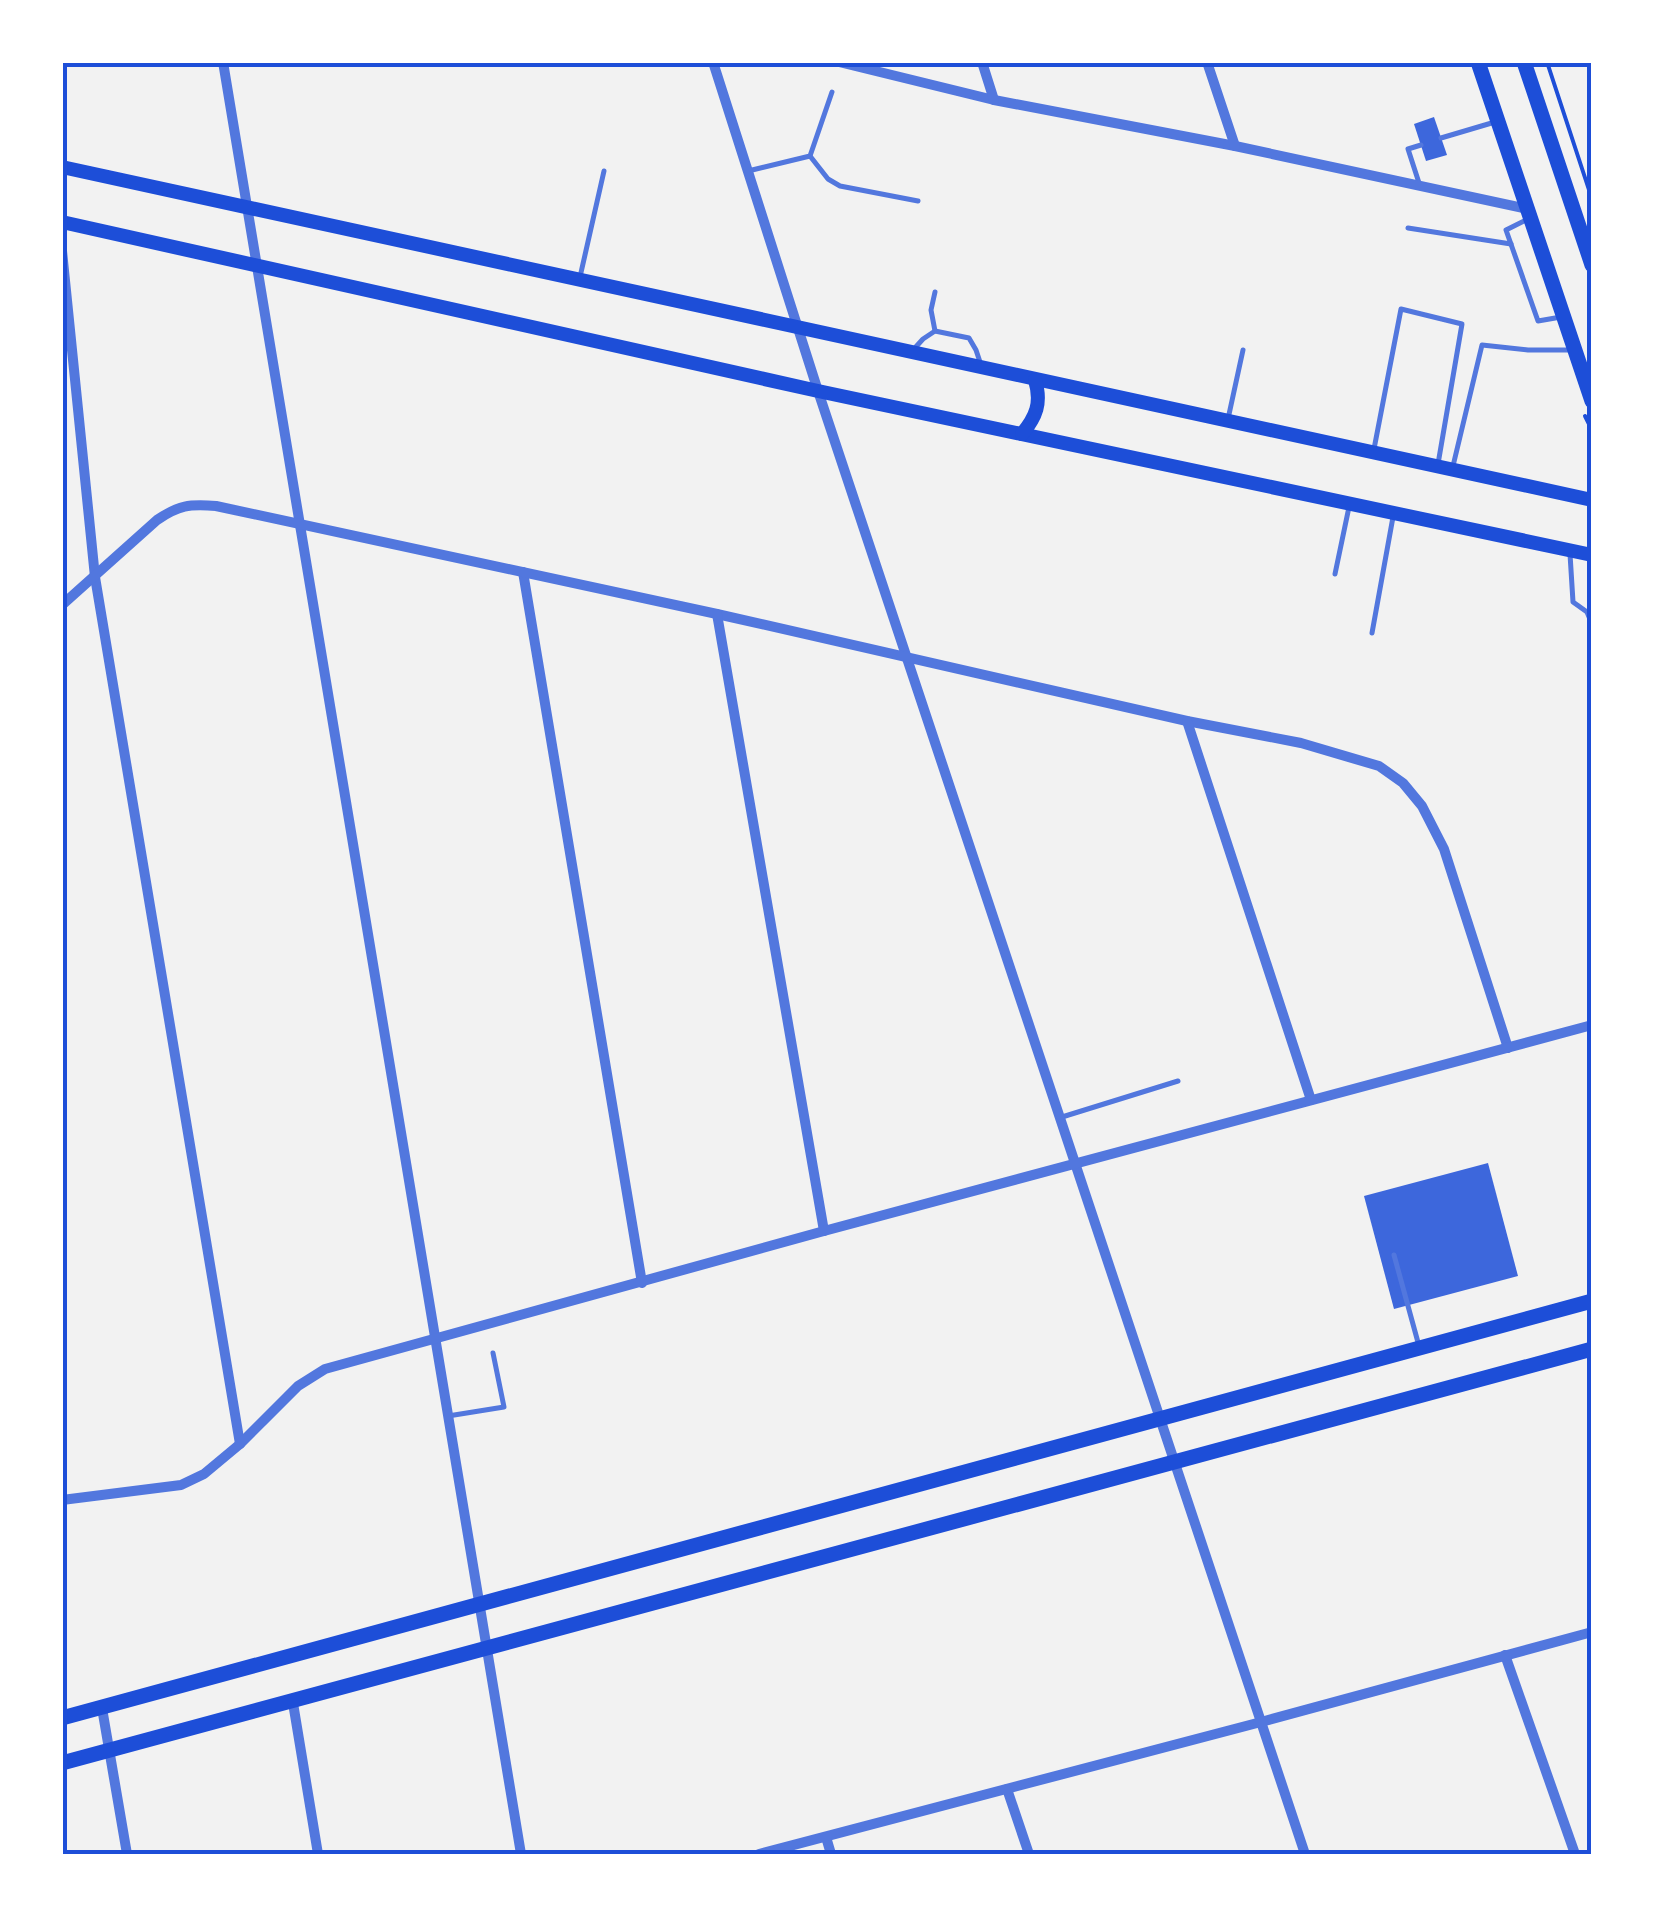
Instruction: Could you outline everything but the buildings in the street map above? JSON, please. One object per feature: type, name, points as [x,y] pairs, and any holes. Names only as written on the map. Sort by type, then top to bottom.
[{"type":"main road","points":[[1478,62],[1592,401]]},
{"type":"main road","points":[[1524,62],[1584,221],[1592,265]]},
{"type":"main road","points":[[62,167],[1592,500]]},
{"type":"main road","points":[[62,222],[818,391],[1592,555]]},
{"type":"main road","points":[[1022,434],[1034,420],[1038,405],[1034,380]]},
{"type":"main road","points":[[62,1718],[1592,1302]]},
{"type":"main road","points":[[62,1763],[1592,1349]]},
{"type":"street","points":[[223,62],[520,1854]]},
{"type":"street","points":[[714,62],[818,391],[1305,1854]]},
{"type":"street","points":[[839,62],[994,100],[1235,146],[1530,213]]},
{"type":"street","points":[[982,62],[994,100]]},
{"type":"street","points":[[1207,62],[1235,146]]},
{"type":"street","points":[[62,251],[95,577],[240,1444]]},
{"type":"street","points":[[62,605],[172,510],[191,504],[216,506],[1187,721],[1302,742],[1354,757],[1380,766],[1403,783],[1422,806],[1444,850],[1508,1048]]},
{"type":"street","points":[[523,572],[642,1283]]},
{"type":"street","points":[[717,614],[824,1231]]},
{"type":"street","points":[[1187,721],[1310,1100]]},
{"type":"street","points":[[62,1500],[181,1484],[204,1474],[298,1386],[326,1369],[1592,1025]]},
{"type":"street","points":[[759,1854],[1592,1632]]},
{"type":"street","points":[[1504,1656],[1576,1854]]},
{"type":"street","points":[[293,1702],[318,1854]]},
{"type":"street","points":[[102,1708],[127,1854]]},
{"type":"street","points":[[1007,1789],[1029,1854]]},
{"type":"street","points":[[826,1837],[832,1854]]},
{"type":"lane","points":[[810,156],[832,92]]},
{"type":"lane","points":[[1441,138],[1498,121]]},
{"type":"lane","points":[[1420,186],[1408,150],[1421,145]]},
{"type":"lane","points":[[748,171],[810,156]]},
{"type":"lane","points":[[810,156],[828,179],[840,186],[918,201]]},
{"type":"lane","points":[[580,280],[604,171]]},
{"type":"lane","points":[[1530,213],[1506,230],[1538,321],[1564,316]]},
{"type":"lane","points":[[1408,228],[1512,244]]},
{"type":"lane","points":[[936,292],[931,310],[936,330]]},
{"type":"lane","points":[[1373,453],[1401,308],[1462,324],[1445,468]]},
{"type":"lane","points":[[911,352],[936,330],[969,338],[982,368]]},
{"type":"lane","points":[[1445,468],[1482,346],[1575,350]]},
{"type":"lane","points":[[1227,422],[1242,350]]},
{"type":"lane","points":[[1336,574],[1350,504]]},
{"type":"lane","points":[[1372,633],[1394,514]]},
{"type":"lane","points":[[1570,551],[1572,602],[1587,612],[1592,624]]},
{"type":"lane","points":[[1060,1118],[1178,1081]]},
{"type":"lane","points":[[1394,1255],[1419,1349]]},
{"type":"lane","points":[[448,1416],[504,1407],[493,1353]]},
{"type":"path","points":[[1547,62],[1592,199]]}]
